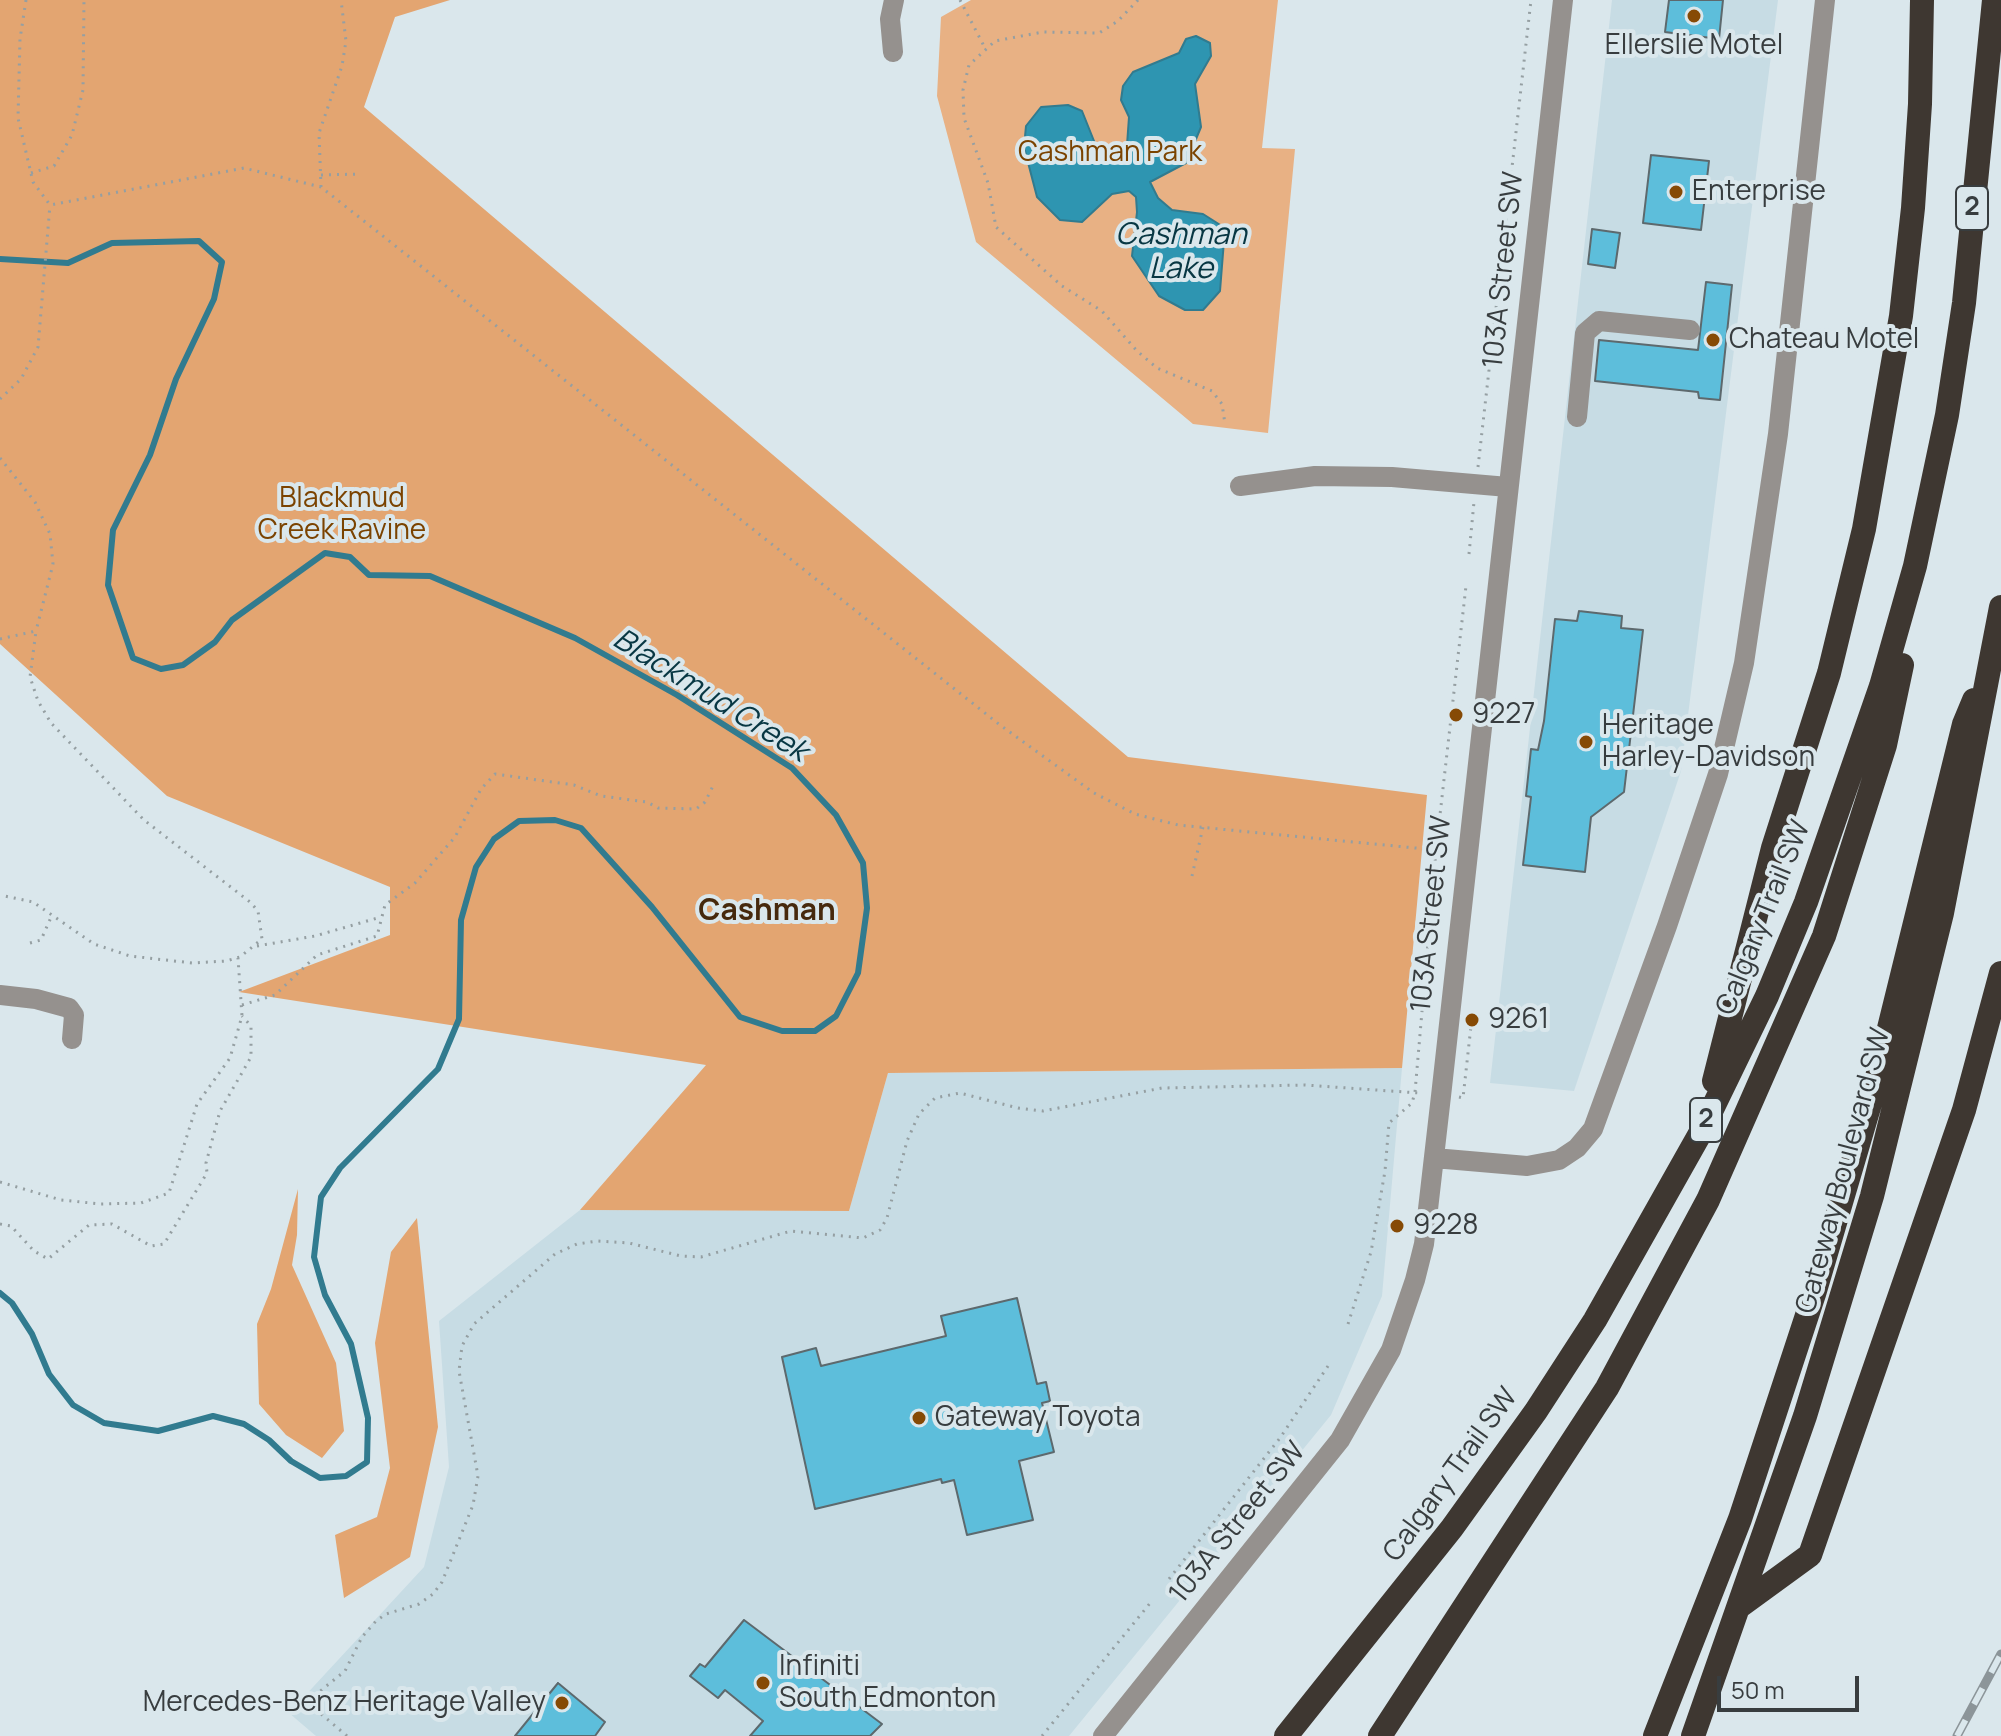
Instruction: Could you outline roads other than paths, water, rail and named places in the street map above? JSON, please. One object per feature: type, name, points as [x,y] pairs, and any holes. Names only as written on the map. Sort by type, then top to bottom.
[{"type":"highway","points":[[1701,1132],[1773,848],[1829,673],[1864,529],[1901,316],[1913,208],[1920,104],[1922,0]]},
{"type":"highway","name":"Calgary Trail SW","points":[[1286,1736],[1388,1611],[1536,1411],[1648,1232],[1767,996],[1841,809],[1915,566],[1947,415],[1964,303],[1994,0]]},
{"type":"highway","points":[[1380,1736],[1559,1465],[1659,1298],[1715,1186],[1824,936],[1885,745],[1927,571],[1947,415]]},
{"type":"highway","name":"Gateway Boulevard SW","points":[[1693,1736],[1805,1416],[1893,1118],[1942,913],[2001,607]]},
{"type":"highway","points":[[1655,1736],[1740,1519],[1785,1386],[1872,1097],[1964,724],[1993,655]]},
{"type":"highway","points":[[1740,1606],[1810,1555],[1964,1110],[2001,973]]},
{"type":"street","points":[[893,52],[890,19],[894,0]]},
{"type":"street","name":"103A Street SW","points":[[1103,1736],[1340,1440],[1374,1385],[1415,1280],[1424,1244],[1434,1158],[1563,0]]},
{"type":"street","points":[[1434,1158],[1527,1166],[1559,1160],[1577,1148],[1593,1129],[1667,926],[1718,774],[1744,663],[1778,434],[1825,0]]},
{"type":"street","points":[[1577,417],[1585,333],[1599,321],[1690,330]]},
{"type":"street","points":[[1240,486],[1315,476],[1392,477],[1508,487]]},
{"type":"street","points":[[0,995],[49,1001],[69,1008],[74,1015],[72,1039]]},
{"type":"water","name":"Cashman Lake","points":[[1196,36],[1210,43],[1211,56],[1195,84],[1201,127],[1186,163],[1150,182],[1158,198],[1172,210],[1203,214],[1225,228],[1220,291],[1203,310],[1185,310],[1159,296],[1132,256],[1136,197],[1129,191],[1112,194],[1082,222],[1060,220],[1037,197],[1024,147],[1026,126],[1041,107],[1068,105],[1082,111],[1096,146],[1108,161],[1126,159],[1129,117],[1121,100],[1123,86],[1133,72],[1179,53],[1186,39]]},
{"type":"waterway","name":"Blackmud Creek","points":[[0,259],[68,263],[112,243],[199,241],[222,262],[214,299],[176,379],[150,455],[113,530],[108,585],[133,658],[161,669],[183,665],[215,642],[232,620],[325,553],[350,557],[369,575],[430,576],[575,638],[677,695],[792,768],[836,815],[863,863],[867,908],[858,973],[836,1016],[815,1031],[782,1031],[740,1017],[652,907],[581,828],[555,820],[519,821],[494,839],[476,867],[461,920],[459,1019],[438,1069],[340,1168],[321,1197],[314,1257],[325,1295],[351,1344],[368,1418],[367,1462],[346,1476],[320,1478],[291,1461],[269,1440],[244,1424],[213,1416],[158,1431],[104,1423],[73,1405],[49,1374],[32,1334],[12,1303],[0,1293]]},
{"type":"railway","points":[[1957,1736],[2001,1654]]},
{"type":"place","name":"Ellerslie Motel","points":[[1694,16]]},
{"type":"place","name":"Enterprise","points":[[1676,192]]},
{"type":"place","name":"Chateau Motel","points":[[1713,340]]},
{"type":"place","name":"9227","points":[[1456,715]]},
{"type":"place","name":"Heritage Harley-Davidson","points":[[1586,742]]},
{"type":"place","name":"9261","points":[[1472,1020]]},
{"type":"place","name":"9228","points":[[1397,1226]]},
{"type":"place","name":"Gateway Toyota","points":[[919,1418]]},
{"type":"place","name":"Infiniti South Edmonton","points":[[763,1683]]},
{"type":"place","name":"Mercedes-Benz Heritage Valley","points":[[562,1703]]},
{"type":"district","name":"Cashman","points":[[767,912]]},
{"type":"park label","name":"Cashman Park","points":[[1110,153]]},
{"type":"park label","name":"Blackmud Creek Ravine","points":[[342,515]]}]
